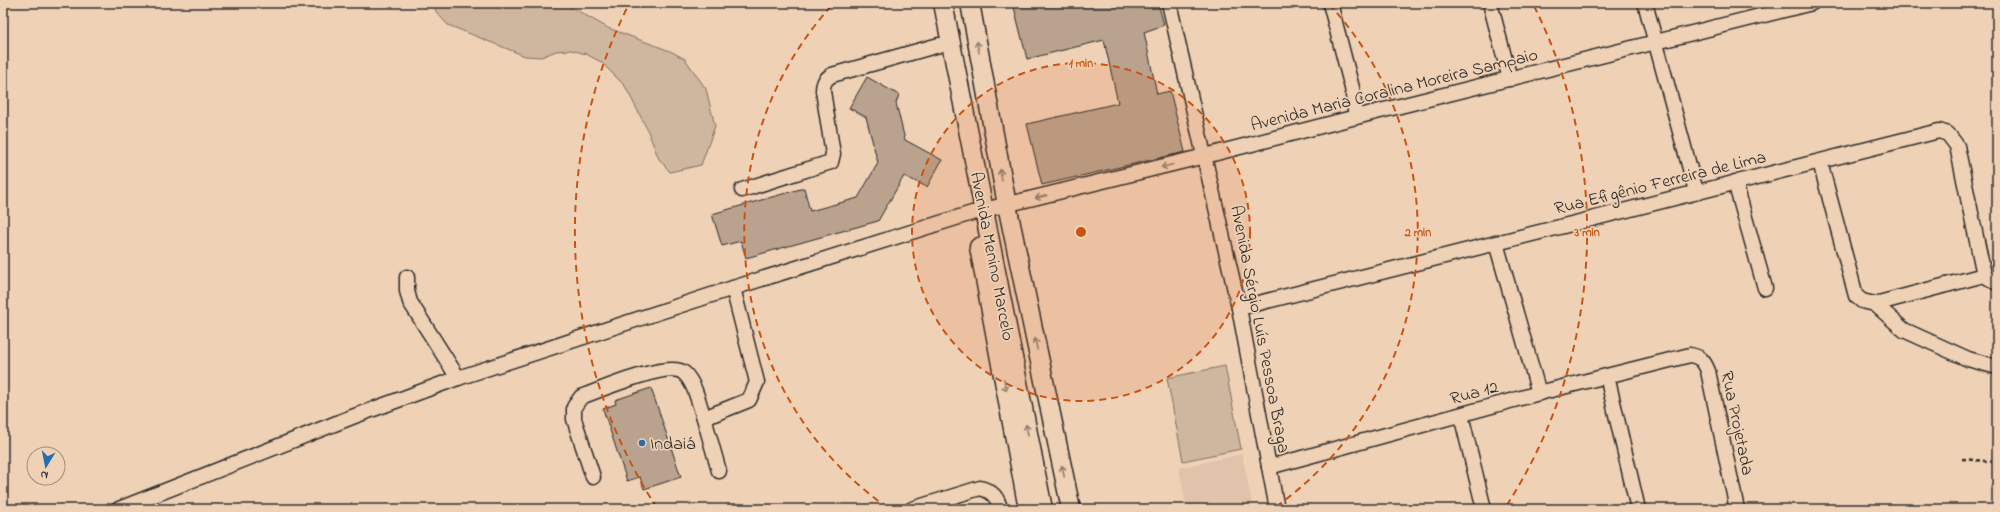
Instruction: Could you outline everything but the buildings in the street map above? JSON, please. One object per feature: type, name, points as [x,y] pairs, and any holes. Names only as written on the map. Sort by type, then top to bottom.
[{"type":"main road","name":"Avenida Menino Marcelo","points":[[930,3],[978,211],[1042,509]]},
{"type":"main road","name":"Avenida Menino Marcelo","points":[[943,3],[958,79],[978,211],[1028,509]]},
{"type":"main road","points":[[958,79],[970,4]]},
{"type":"main road","points":[[970,4],[1007,205],[1071,509]]},
{"type":"street","name":"Avenida Sérgio Luís Pessoa Braga","points":[[1169,3],[1239,308],[1277,509]]},
{"type":"street","points":[[1330,3],[1352,88],[1356,117]]},
{"type":"street","points":[[1490,3],[1510,79]]},
{"type":"street","points":[[1645,3],[1696,191]]},
{"type":"street","name":"Avenida Maria Coralina Moreira Sampaio","points":[[119,509],[352,417],[458,378],[733,288],[978,211],[1205,156],[1812,3]]},
{"type":"street","points":[[742,190],[831,162],[833,154],[823,91],[823,85],[826,79],[832,75],[939,45]]},
{"type":"street","name":"Rua Efigênio Ferreira de Lima","points":[[1239,308],[1696,191],[1820,162],[1939,131],[1948,134],[1957,146],[1984,275]]},
{"type":"street","points":[[1820,162],[1856,296],[1862,301],[1875,304],[1984,275],[1997,283]]},
{"type":"street","points":[[1735,182],[1765,288]]},
{"type":"street","points":[[1496,243],[1539,393]]},
{"type":"street","points":[[407,277],[407,291],[410,302],[458,378]]},
{"type":"street","points":[[704,418],[749,400],[757,382],[733,288]]},
{"type":"street","points":[[1875,304],[1904,330],[1968,359],[1997,367]]},
{"type":"street","name":"Rua 12","points":[[1269,467],[1539,393],[1690,355]]},
{"type":"street","name":"Rua Projetada","points":[[1690,355],[1699,356],[1704,362],[1708,371],[1737,509]]},
{"type":"street","points":[[593,477],[574,419],[574,407],[581,397],[656,370],[672,368],[683,372],[691,381],[704,418],[719,471]]},
{"type":"street","points":[[1607,376],[1638,509]]},
{"type":"street","points":[[1461,415],[1484,509]]},
{"type":"street","points":[[912,509],[980,488],[992,493],[996,497],[1000,509]]},
{"type":"path","points":[[1962,459],[1997,462]]},
{"type":"shaded area","points":[[432,3],[564,3],[608,28],[670,51],[685,59],[706,89],[715,126],[701,165],[670,172],[659,159],[647,129],[625,86],[601,62],[586,54],[571,50],[556,51],[541,57],[525,56],[448,25],[437,13]]},
{"type":"shaded area","points":[[1225,366],[1241,449],[1183,461],[1167,378]]},
{"type":"shaded area","points":[[1242,454],[1253,509],[1187,509],[1179,468]]},
{"type":"place","name":"Indaiá","points":[[642,443]]}]
